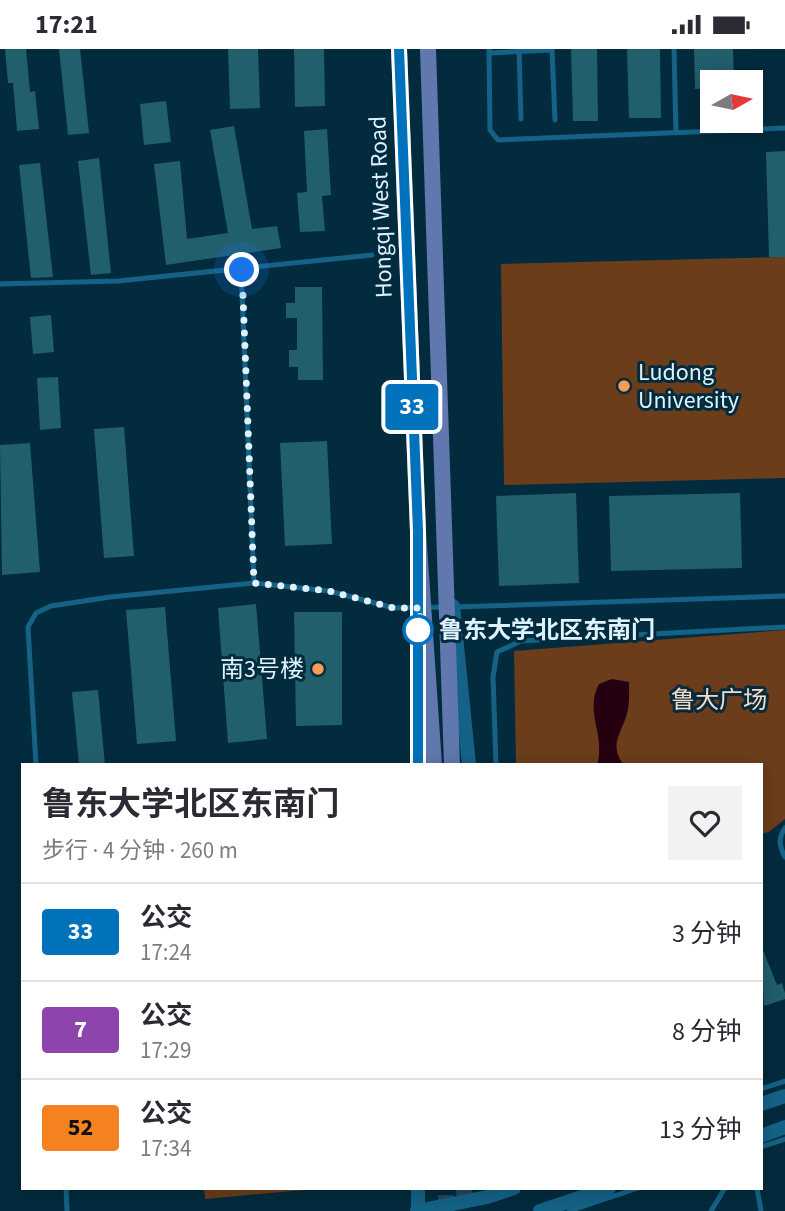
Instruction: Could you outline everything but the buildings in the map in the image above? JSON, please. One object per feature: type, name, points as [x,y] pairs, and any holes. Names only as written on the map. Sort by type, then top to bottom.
[{"type":"main road","name":"Hongqi West Road","points":[[399,49],[418,531],[435,763]]},
{"type":"main road","points":[[428,49],[452,763]]},
{"type":"main road","points":[[418,531],[418,763]]},
{"type":"main road","points":[[446,533],[469,763]]},
{"type":"main road","points":[[763,1103],[785,1096]]},
{"type":"main road","points":[[763,1135],[785,1127]]},
{"type":"main road","points":[[418,1190],[417,1211],[487,1199],[509,1190]]},
{"type":"main road","points":[[540,1211],[602,1190]]},
{"type":"lane","points":[[674,49],[676,133]]},
{"type":"lane","points":[[519,50],[521,119]]},
{"type":"lane","points":[[555,120],[552,50],[489,51],[490,130],[498,140],[785,128]]},
{"type":"lane","points":[[0,284],[118,281],[372,255]]},
{"type":"lane","points":[[242,270],[254,583]]},
{"type":"lane","points":[[36,763],[28,627],[36,613],[51,606],[110,597],[254,583],[329,591],[394,608],[612,604],[785,596]]},
{"type":"lane","points":[[496,763],[493,677],[497,652],[521,641],[785,627]]},
{"type":"lane","points":[[785,828],[780,834],[780,847],[785,857]]},
{"type":"lane","points":[[763,1088],[785,1081]]},
{"type":"lane","points":[[763,1146],[785,1139]]},
{"type":"lane","points":[[65,1190],[68,1211]]},
{"type":"lane","points":[[569,1211],[632,1190]]},
{"type":"lane","points":[[711,1211],[724,1190]]},
{"type":"lane","points":[[757,1190],[761,1211]]},
{"type":"green space","points":[[785,257],[785,478],[504,485],[501,264]]},
{"type":"green space","name":"鲁大广场","points":[[785,630],[785,819],[763,834],[763,763],[516,763],[514,651]]},
{"type":"green space","points":[[204,1190],[304,1190],[205,1199]]},
{"type":"shaded area","points":[[612,679],[629,682],[628,708],[616,746],[623,763],[597,763],[599,744],[594,704],[599,684]]},
{"type":"tunnel","points":[[446,1190],[446,1211]]},
{"type":"tunnel","points":[[464,1190],[465,1211]]},
{"type":"bus line","name":"33","points":[[399,49],[418,531],[418,763]]},
{"type":"place","name":"Ludong University","points":[[624,386]]},
{"type":"place","name":"鲁东大学北区东南门","points":[[418,630]]},
{"type":"place","name":"南3号楼","points":[[318,669]]},
{"type":"route","points":[[242,270],[254,583],[329,591],[394,608],[421,608],[418,630]]}]
